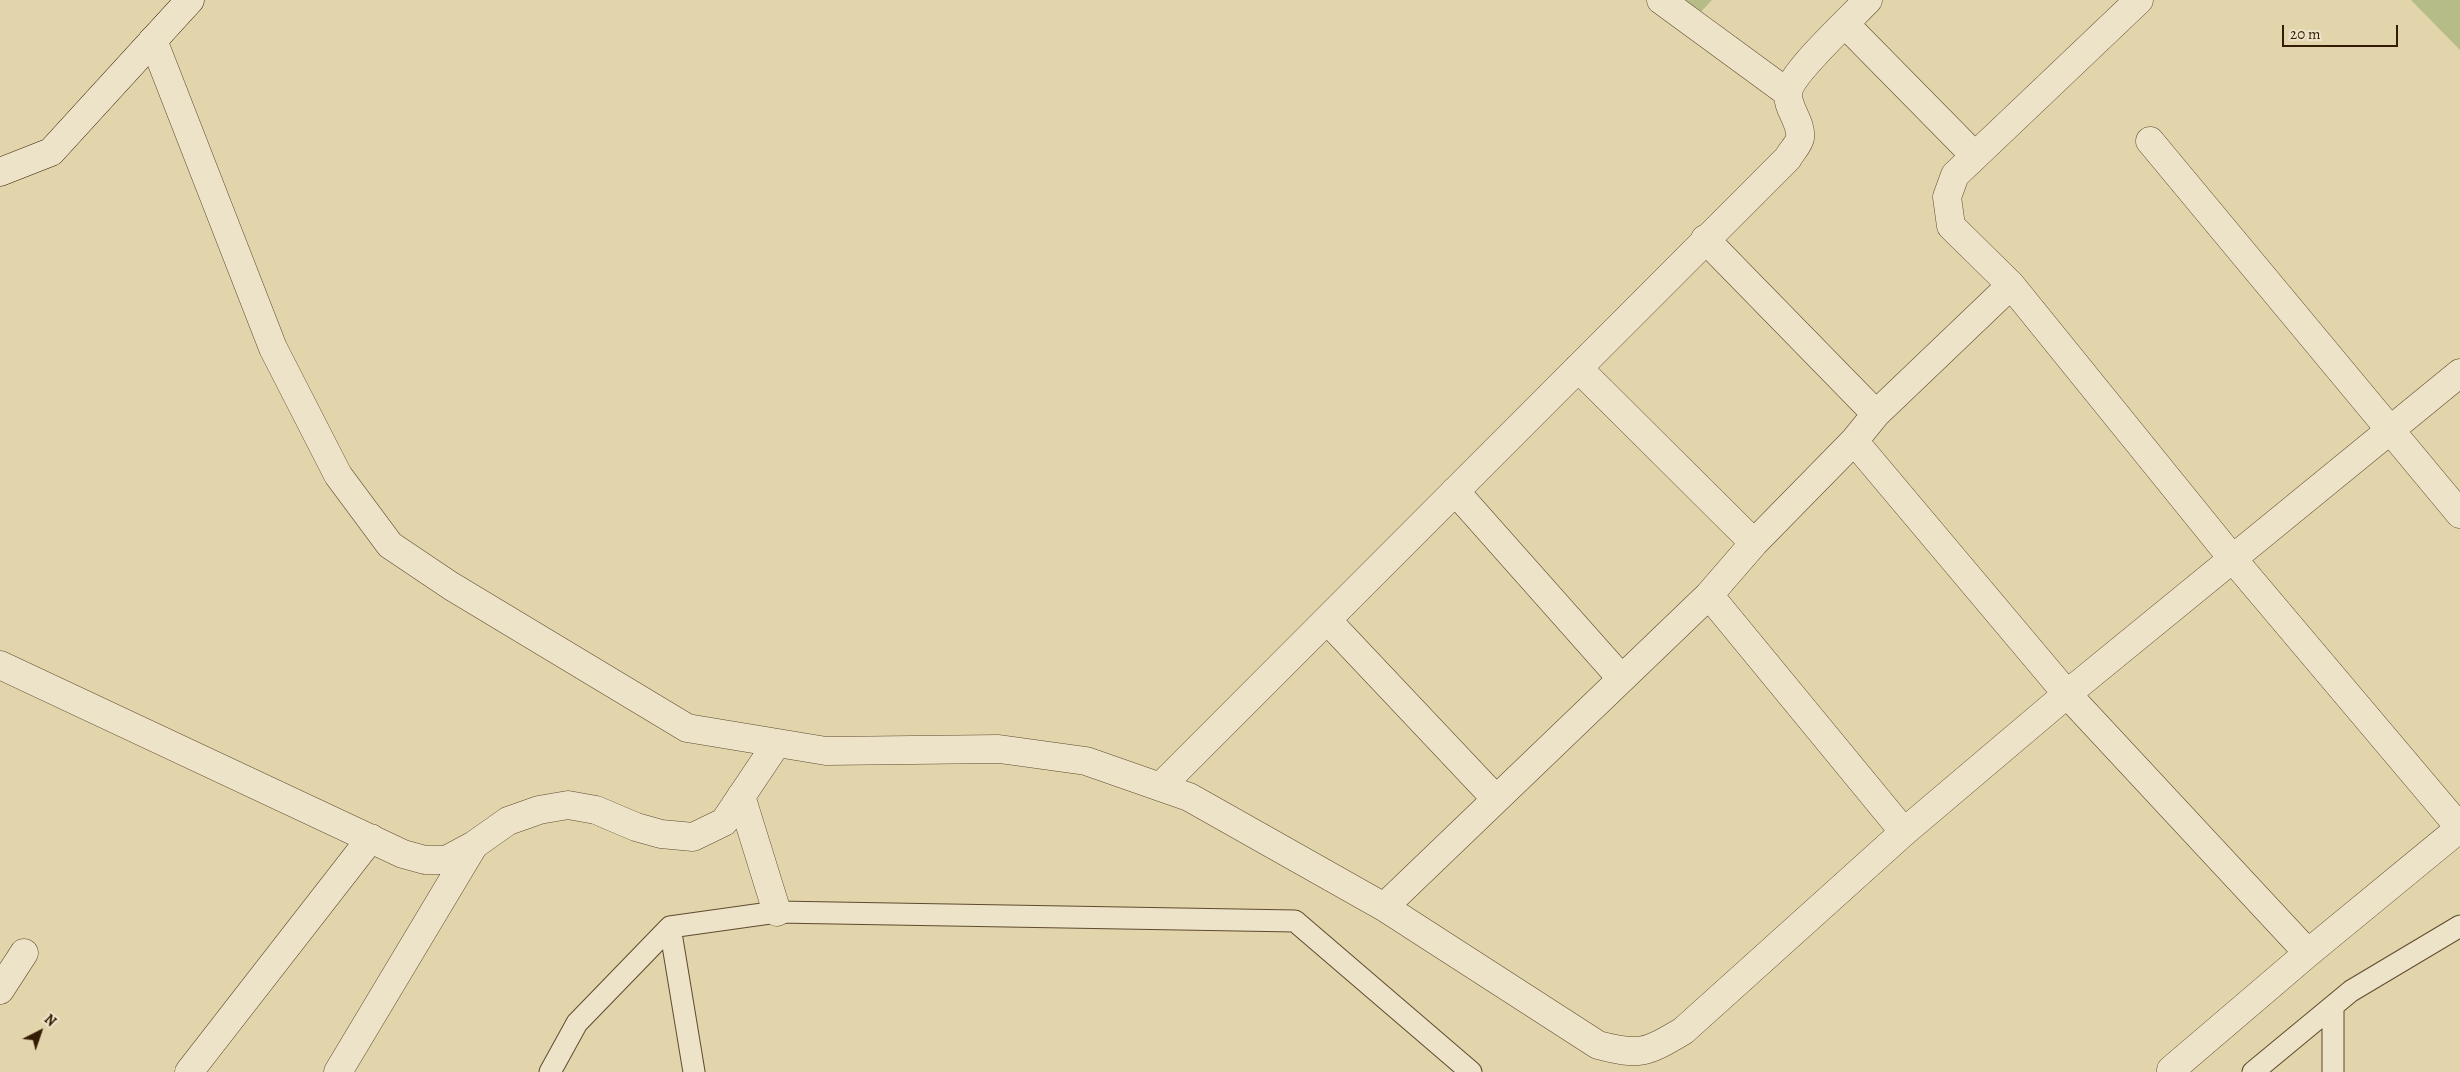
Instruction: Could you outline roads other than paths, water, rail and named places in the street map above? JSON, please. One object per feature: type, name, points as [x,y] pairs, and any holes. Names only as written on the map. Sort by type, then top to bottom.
[{"type":"street","points":[[0,172],[51,152],[190,0]]},
{"type":"street","points":[[1661,0],[1788,92]]},
{"type":"street","points":[[1160,787],[1788,158],[1800,139],[1798,125],[1790,107],[1788,92],[1796,76],[1868,0]]},
{"type":"street","points":[[2139,0],[1955,175],[1947,197],[1951,226],[2011,285],[2232,558],[2460,828],[2308,953],[2172,1070]]},
{"type":"street","points":[[1845,24],[1975,156]]},
{"type":"street","points":[[153,40],[273,348],[338,475],[390,545],[451,586],[687,728],[826,751],[999,749],[1086,761],[1189,798],[1384,906],[1598,1045],[1626,1052],[1652,1049],[1682,1031]]},
{"type":"street","points":[[2150,141],[2460,514]]},
{"type":"street","points":[[1705,240],[1876,414]]},
{"type":"street","points":[[1384,906],[1709,595],[1754,543],[1854,441],[1876,414],[2011,285]]},
{"type":"street","points":[[1578,368],[1754,543]]},
{"type":"street","points":[[1647,1072],[1682,1031],[1904,832],[2067,694],[2460,373]]},
{"type":"street","points":[[1854,441],[2067,694],[2308,953]]},
{"type":"street","points":[[1455,491],[1621,678]]},
{"type":"street","points":[[1709,595],[1904,832]]},
{"type":"street","points":[[1327,620],[1496,798]]},
{"type":"street","points":[[0,665],[403,854],[424,860],[446,860],[474,845],[508,821],[539,810],[568,805],[596,810],[636,827],[661,834],[693,837],[724,822],[777,743]]},
{"type":"street","points":[[741,796],[777,912]]},
{"type":"street","points":[[190,1072],[371,838]]},
{"type":"street","points":[[338,1072],[474,845]]},
{"type":"street","points":[[0,990],[24,953]]},
{"type":"lane","points":[[550,1072],[577,1023],[670,927],[777,912],[1295,921],[1471,1072]]},
{"type":"lane","points":[[2253,1072],[2351,991],[2460,926]]},
{"type":"lane","points":[[670,927],[694,1072]]},
{"type":"lane","points":[[2333,1006],[2333,1072]]}]
